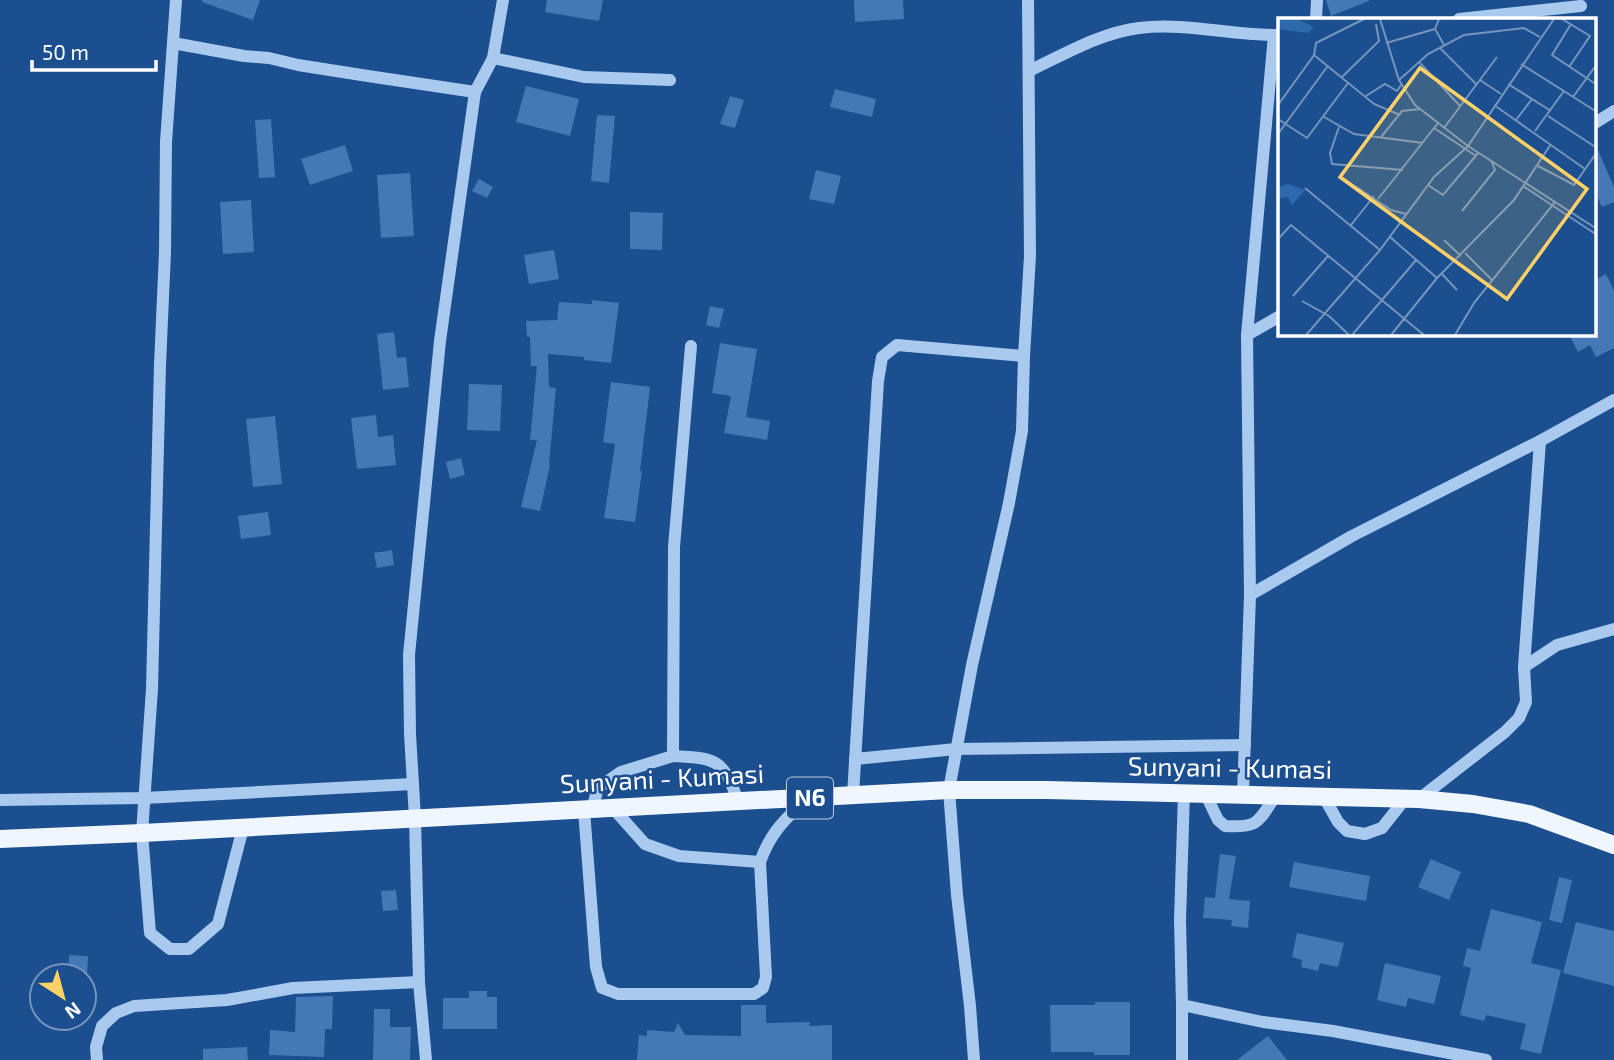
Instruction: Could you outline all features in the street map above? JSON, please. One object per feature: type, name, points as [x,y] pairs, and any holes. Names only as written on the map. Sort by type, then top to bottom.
[{"type":"main road","name":"Sunyani - Kumasi","points":[[0,839],[949,790],[1047,790],[1324,796],[1473,804],[1530,814],[1614,845]]},
{"type":"street","points":[[176,0],[166,142],[152,688],[142,833],[150,933],[170,949],[189,949],[218,924],[243,828]]},
{"type":"street","points":[[426,1060],[419,982],[409,655],[440,341],[475,92],[493,58],[503,0]]},
{"type":"street","points":[[974,1060],[949,790],[972,664],[1009,503],[1022,431],[1030,256],[1028,0]]},
{"type":"street","points":[[1316,18],[1317,0]]},
{"type":"street","points":[[1506,0],[1508,14]]},
{"type":"street","points":[[1469,18],[1581,6]]},
{"type":"street","points":[[1029,71],[1106,35],[1141,27],[1184,27],[1277,35],[1247,335],[1250,595],[1243,794]]},
{"type":"street","points":[[173,43],[475,92]]},
{"type":"street","points":[[493,58],[584,77],[670,80]]},
{"type":"street","points":[[1596,122],[1614,111]]},
{"type":"street","points":[[1247,335],[1278,317]]},
{"type":"street","points":[[853,795],[878,381],[882,357],[897,345],[1024,356]]},
{"type":"street","points":[[673,757],[674,547],[691,346]]},
{"type":"street","points":[[1250,595],[1352,536],[1540,441],[1614,400]]},
{"type":"street","points":[[1324,796],[1338,822],[1347,831],[1365,834],[1382,828],[1412,799],[1505,732],[1519,718],[1526,702],[1524,667],[1540,441]]},
{"type":"street","points":[[1524,667],[1556,645],[1614,629]]},
{"type":"street","points":[[855,759],[956,749],[1245,745]]},
{"type":"street","points":[[738,802],[731,780],[724,769],[713,761],[692,757],[673,757],[621,772],[598,788],[588,809],[596,967],[602,988],[618,994],[754,994],[763,988],[766,977],[760,862],[766,844],[777,828],[807,798]]},
{"type":"street","points":[[0,800],[144,798],[413,784]]},
{"type":"street","points":[[1182,1060],[1180,920],[1184,793]]},
{"type":"street","points":[[1205,793],[1218,820],[1225,826],[1243,827],[1258,821],[1276,795]]},
{"type":"street","points":[[612,807],[645,844],[679,856],[760,862]]},
{"type":"street","points":[[97,1060],[96,1047],[102,1026],[116,1013],[134,1006],[227,1000],[293,988],[419,982]]},
{"type":"street","points":[[1182,1005],[1263,1022],[1333,1031],[1486,1060]]},
{"type":"building","points":[[202,0],[260,0],[253,20]]},
{"type":"building","points":[[547,0],[603,0],[599,21],[545,12]]},
{"type":"building","points":[[854,0],[903,0],[904,19],[855,22]]},
{"type":"building","points":[[1326,0],[1369,0],[1369,1],[1331,16]]},
{"type":"building","points":[[526,86],[579,99],[570,136],[516,122]]},
{"type":"building","points":[[835,89],[876,99],[872,117],[830,107]]},
{"type":"building","points":[[730,96],[744,100],[735,128],[720,124]]},
{"type":"building","points":[[597,115],[615,116],[609,183],[591,181]]},
{"type":"building","points":[[271,119],[275,177],[259,178],[255,120]]},
{"type":"building","points":[[345,145],[353,171],[310,185],[301,159]]},
{"type":"building","points":[[1596,145],[1614,187],[1614,202],[1602,207],[1596,194]]},
{"type":"building","points":[[816,170],[841,176],[834,204],[809,199]]},
{"type":"building","points":[[410,173],[414,236],[381,238],[377,175]]},
{"type":"building","points":[[479,179],[493,187],[487,198],[472,191]]},
{"type":"building","points":[[251,200],[254,252],[223,254],[220,202]]},
{"type":"building","points":[[630,212],[663,213],[662,250],[630,249]]},
{"type":"building","points":[[554,250],[559,279],[529,284],[524,255]]},
{"type":"building","points":[[1606,274],[1614,291],[1614,348],[1596,357],[1590,345],[1578,352],[1570,336],[1596,336],[1596,279]]},
{"type":"building","points":[[592,300],[619,303],[611,363],[584,360],[584,357],[548,354],[549,387],[556,388],[550,465],[540,511],[521,507],[537,440],[530,440],[537,366],[531,366],[530,337],[527,337],[526,321],[557,320],[559,302],[592,304]]},
{"type":"building","points":[[710,306],[724,309],[719,328],[706,325]]},
{"type":"building","points":[[394,332],[397,358],[406,357],[409,387],[383,390],[377,334]]},
{"type":"building","points":[[720,343],[757,349],[746,417],[770,421],[767,440],[724,433],[731,396],[712,393]]},
{"type":"building","points":[[611,382],[650,387],[635,522],[604,518],[615,444],[603,442]]},
{"type":"building","points":[[469,384],[502,385],[500,431],[467,430]]},
{"type":"building","points":[[376,415],[378,437],[393,435],[396,465],[357,469],[351,418]]},
{"type":"building","points":[[275,416],[282,484],[253,487],[246,419]]},
{"type":"building","points":[[461,458],[465,475],[450,479],[446,462]]},
{"type":"building","points":[[268,512],[271,535],[241,539],[238,516]]},
{"type":"building","points":[[392,550],[394,565],[377,568],[374,553]]},
{"type":"building","points":[[1220,854],[1236,856],[1229,899],[1250,901],[1248,928],[1231,926],[1232,920],[1203,918],[1205,897],[1215,898]]},
{"type":"building","points":[[1431,859],[1461,872],[1449,900],[1418,887]]},
{"type":"building","points":[[1294,862],[1370,876],[1366,901],[1289,887]]},
{"type":"building","points":[[1559,877],[1572,880],[1562,923],[1549,920]]},
{"type":"building","points":[[396,890],[398,910],[383,911],[381,891]]},
{"type":"building","points":[[1491,909],[1542,922],[1531,963],[1561,970],[1541,1054],[1520,1049],[1526,1024],[1486,1015],[1484,1021],[1460,1015],[1471,968],[1463,966],[1467,948],[1480,951]]},
{"type":"building","points":[[1576,922],[1614,931],[1614,986],[1563,973]]},
{"type":"building","points":[[1297,933],[1344,943],[1338,967],[1320,963],[1318,971],[1301,967],[1302,960],[1292,957]]},
{"type":"building","points":[[69,955],[88,956],[88,962],[69,962]]},
{"type":"building","points":[[1385,963],[1441,976],[1434,1004],[1408,998],[1406,1007],[1377,1000]]},
{"type":"building","points":[[469,991],[487,991],[487,997],[497,997],[497,1029],[443,1029],[443,998],[469,998]]},
{"type":"building","points":[[333,996],[332,1029],[325,1029],[324,1057],[269,1055],[270,1030],[295,1032],[296,997]]},
{"type":"building","points":[[1095,1002],[1130,1002],[1130,1055],[1051,1052],[1050,1005],[1095,1005]]},
{"type":"building","points":[[741,1005],[766,1005],[766,1023],[810,1022],[809,1026],[832,1025],[832,1060],[637,1060],[639,1035],[647,1036],[647,1030],[674,1032],[678,1023],[685,1035],[741,1036]]},
{"type":"building","points":[[374,1009],[390,1009],[390,1027],[411,1027],[410,1060],[373,1060]]},
{"type":"building","points":[[1268,1036],[1287,1060],[1237,1060]]},
{"type":"building","points":[[247,1047],[248,1060],[203,1060],[203,1049]]}]
